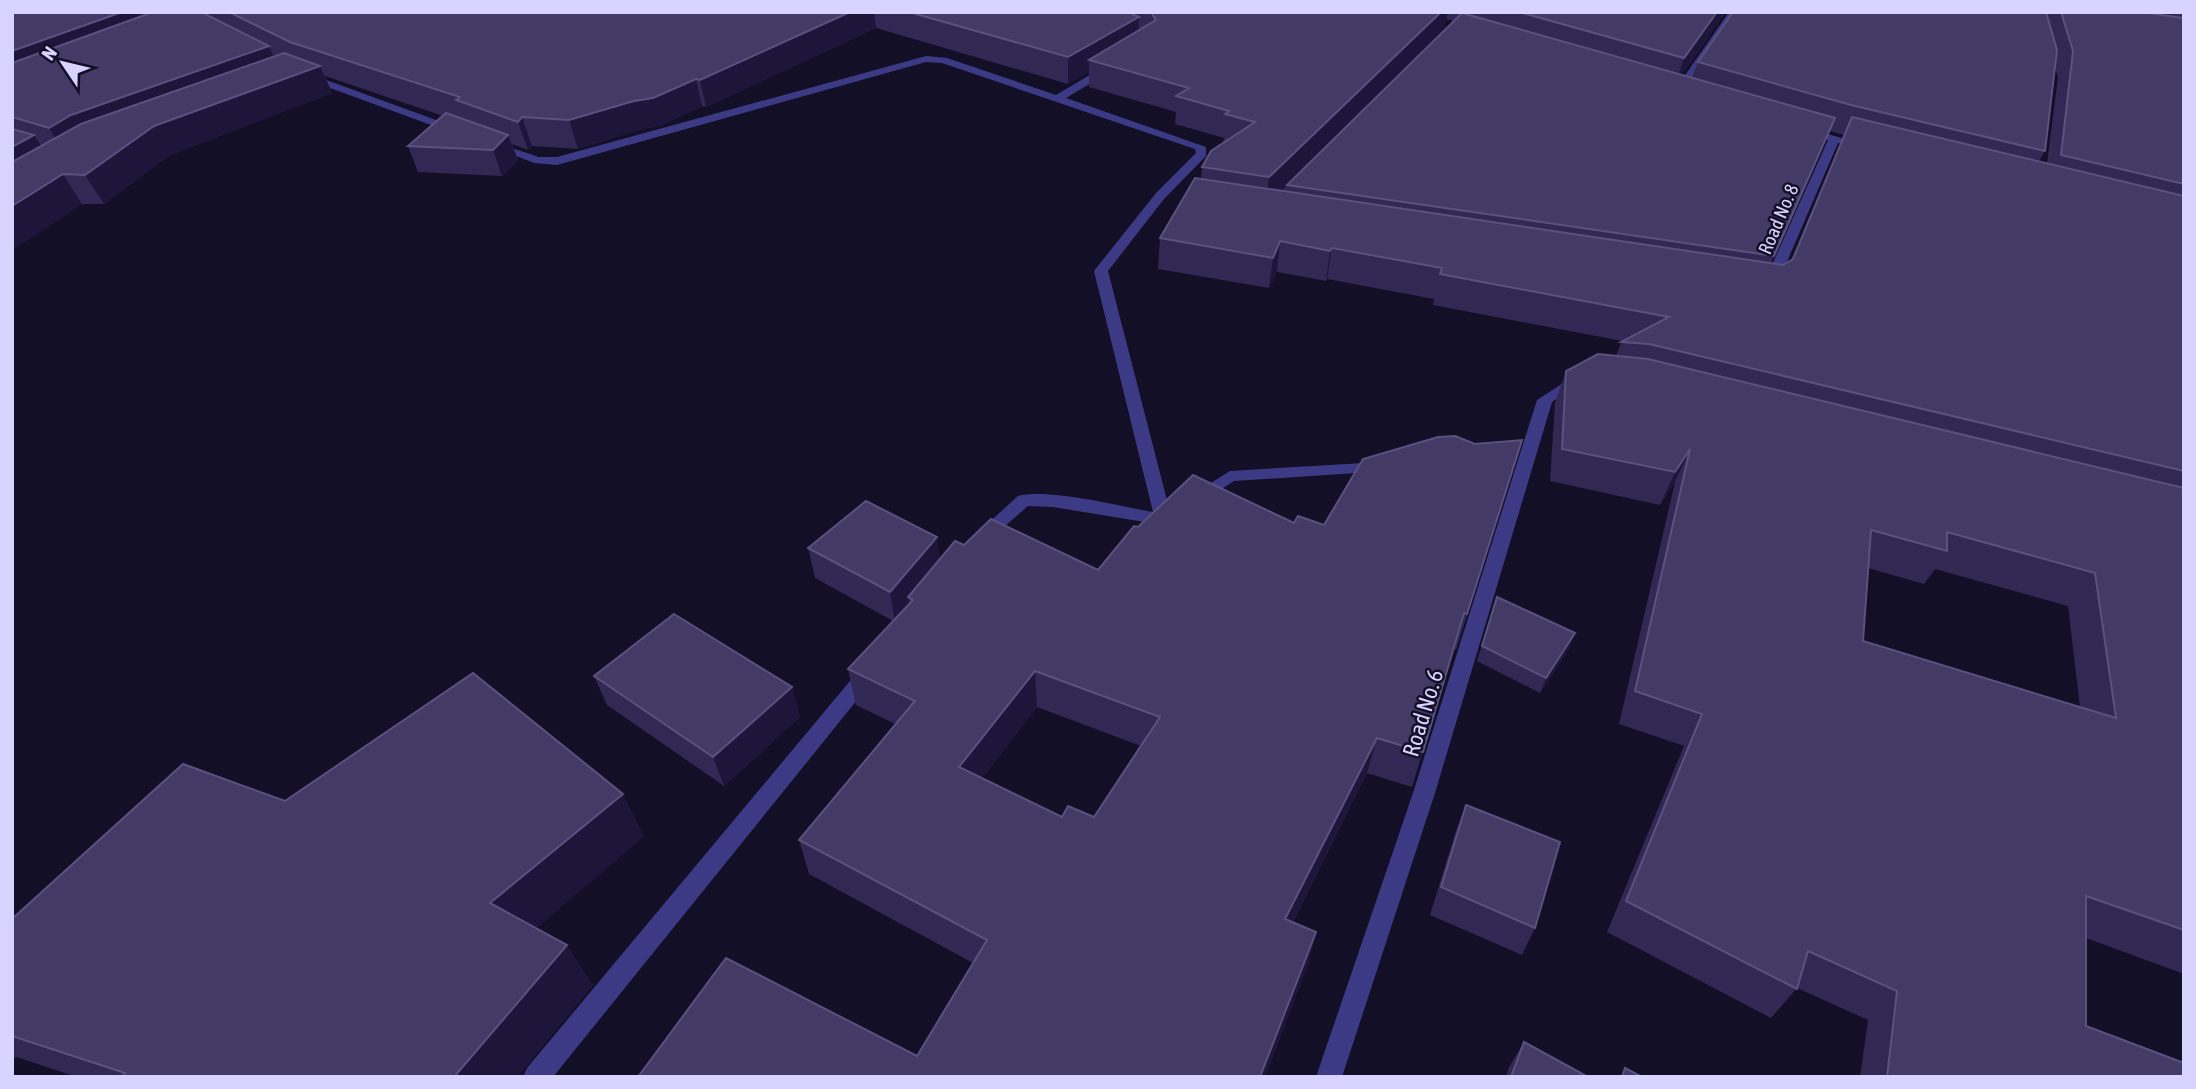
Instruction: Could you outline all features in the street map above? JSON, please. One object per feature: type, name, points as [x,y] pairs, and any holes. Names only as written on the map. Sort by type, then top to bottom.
[{"type":"street","points":[[1677,94],[1734,12]]},
{"type":"street","points":[[487,142],[538,161],[557,160],[926,59],[943,60],[1200,147],[1202,154],[1101,271],[1163,519]]},
{"type":"street","points":[[1058,98],[1114,65]]},
{"type":"street","points":[[297,73],[462,133]]},
{"type":"street","points":[[1665,90],[1690,97]]},
{"type":"street","points":[[1795,127],[1874,148]]},
{"type":"street","name":"Road No. 8","points":[[1755,287],[1769,289],[1834,138]]},
{"type":"street","name":"Road No. 6","points":[[1329,1077],[1424,793],[1520,460],[1545,400],[1584,378]]},
{"type":"street","points":[[968,550],[1024,500],[1053,501],[1163,519],[1230,476],[1404,466]]},
{"type":"street","points":[[536,1077],[884,654]]},
{"type":"building","points":[[12,12],[122,12],[12,51]]},
{"type":"building","points":[[153,12],[201,12],[269,46],[71,115],[49,128],[12,117],[12,63]]},
{"type":"building","points":[[229,12],[850,12],[700,80],[696,79],[653,98],[569,120],[522,117],[518,122],[456,100],[460,97],[290,42]]},
{"type":"building","points":[[909,12],[1127,12],[1139,17],[1068,57]]},
{"type":"building","points":[[1151,12],[1441,12],[1269,177],[1202,167],[1211,151],[1255,122],[1225,114],[1229,111],[1176,96],[1189,88],[1089,60],[1156,20]]},
{"type":"building","points":[[1519,12],[1717,12],[1684,58]]},
{"type":"building","points":[[1733,12],[2046,12],[2057,50],[2045,151],[1851,105],[1698,62]]},
{"type":"building","points":[[2061,12],[2140,12],[2184,18],[2184,184],[2061,155],[2073,51]]},
{"type":"building","points":[[1462,13],[1835,118],[1774,256],[1287,185]]},
{"type":"building","points":[[284,53],[320,66],[154,126],[85,175],[63,174],[12,206],[12,162],[81,124]]},
{"type":"building","points":[[446,113],[508,135],[493,150],[408,146]]},
{"type":"building","points":[[1852,117],[2184,196],[2184,471],[1649,344],[1621,342],[1669,317],[1440,274],[1442,268],[1332,248],[1330,251],[1280,241],[1273,258],[1160,238],[1195,178],[1783,265],[1793,259]]},
{"type":"building","points":[[12,129],[34,135],[12,147]]},
{"type":"building","points":[[1598,354],[1648,359],[2184,488],[2184,930],[2086,896],[2086,1026],[2184,1063],[2184,1077],[1887,1077],[1897,991],[1808,951],[1797,989],[1626,901],[1702,714],[1635,691],[1690,449],[1675,472],[1562,449],[1566,371]],"holes":[[[1871,530],[1947,551],[1947,532],[2095,573],[2116,718],[1863,641]]]},
{"type":"building","points":[[1455,436],[1475,444],[1522,440],[1467,614],[1464,613],[1423,752],[1377,738],[1285,919],[1316,932],[1260,1077],[638,1077],[726,958],[917,1056],[987,940],[799,840],[915,701],[848,669],[913,600],[908,597],[955,541],[964,545],[991,519],[1098,570],[1134,526],[1138,527],[1193,475],[1294,523],[1298,516],[1324,525],[1363,459],[1438,437]],"holes":[[[1035,671],[1160,717],[1094,817],[1068,806],[1062,817],[959,767]]]},
{"type":"building","points":[[866,501],[937,537],[890,592],[808,548]]},
{"type":"building","points":[[1497,597],[1575,633],[1546,678],[1482,646]]},
{"type":"building","points":[[674,614],[792,687],[713,757],[594,676]]},
{"type":"building","points":[[473,673],[623,794],[490,903],[567,945],[454,1077],[121,1077],[125,1073],[12,1036],[12,919],[183,764],[285,801]]},
{"type":"building","points":[[1466,805],[1560,842],[1535,928],[1441,887]]},
{"type":"building","points":[[1524,1042],[1588,1077],[1511,1077]]},
{"type":"building","points":[[1625,1068],[1642,1077],[1622,1077]]}]
